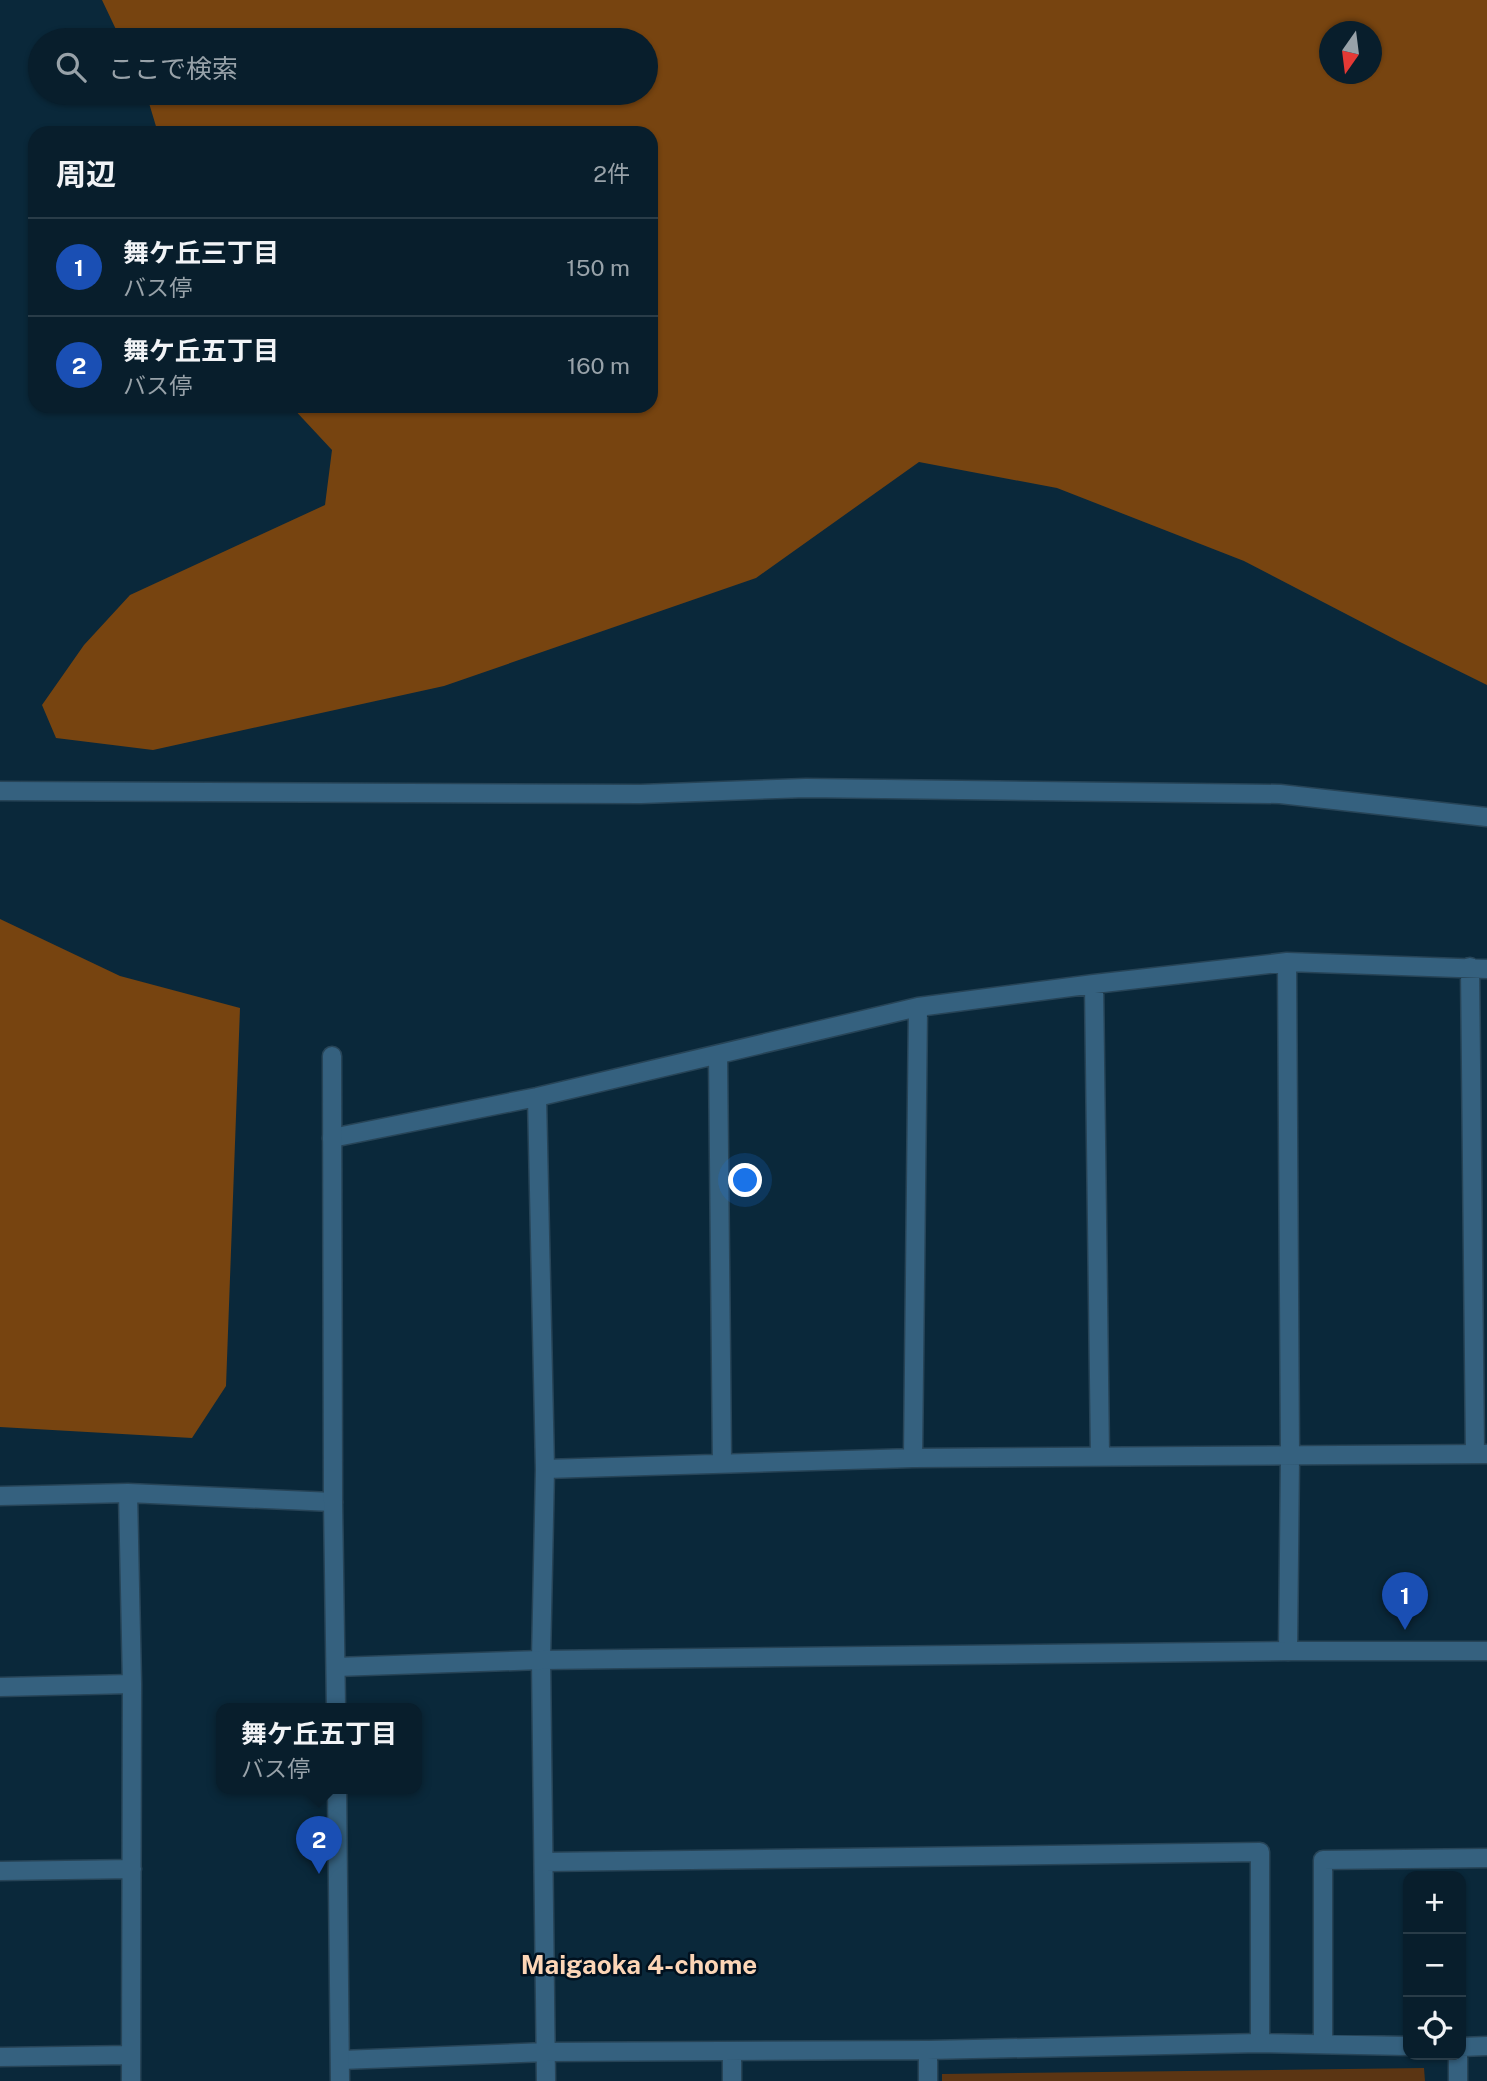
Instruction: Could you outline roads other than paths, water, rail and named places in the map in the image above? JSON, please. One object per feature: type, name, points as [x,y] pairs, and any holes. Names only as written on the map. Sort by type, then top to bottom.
[{"type":"street","points":[[0,790],[641,794],[806,788],[1280,794],[1487,817]]},
{"type":"street","points":[[1287,962],[1290,1456],[1288,1651]]},
{"type":"street","points":[[332,1138],[537,1097],[918,1007],[1287,962],[1478,968],[1481,1454],[1100,1455],[545,1469]]},
{"type":"street","points":[[1094,984],[1100,1455]]},
{"type":"street","points":[[913,1458],[918,1007]]},
{"type":"street","points":[[718,1055],[722,1463]]},
{"type":"street","points":[[332,1056],[336,1703]]},
{"type":"street","points":[[537,1097],[545,1469],[541,1660],[546,2081]]},
{"type":"street","points":[[0,1496],[128,1493],[333,1502]]},
{"type":"street","points":[[128,1493],[132,1684],[131,2081]]},
{"type":"street","points":[[336,1667],[541,1660],[1487,1651]]},
{"type":"street","points":[[0,1687],[132,1684]]},
{"type":"street","points":[[337,1794],[340,2081]]},
{"type":"street","points":[[545,1862],[1260,1852],[1260,2043]]},
{"type":"street","points":[[1323,2044],[1323,1860],[1487,1858]]},
{"type":"street","points":[[0,1871],[131,1869]]},
{"type":"street","points":[[341,2060],[546,2052],[928,2050],[1260,2043],[1403,2046]]},
{"type":"street","points":[[1466,2047],[1487,2046]]},
{"type":"street","points":[[928,2050],[928,2081]]},
{"type":"street","points":[[732,2051],[732,2081]]},
{"type":"street","points":[[0,2057],[131,2055]]},
{"type":"street","points":[[1458,2060],[1458,2081]]},
{"type":"place","name":"舞ケ丘三丁目","points":[[1405,1630]]},
{"type":"place","name":"舞ケ丘五丁目","points":[[319,1874]]},
{"type":"district","name":"Maigaoka 4-chome","points":[[639,1965]]}]
